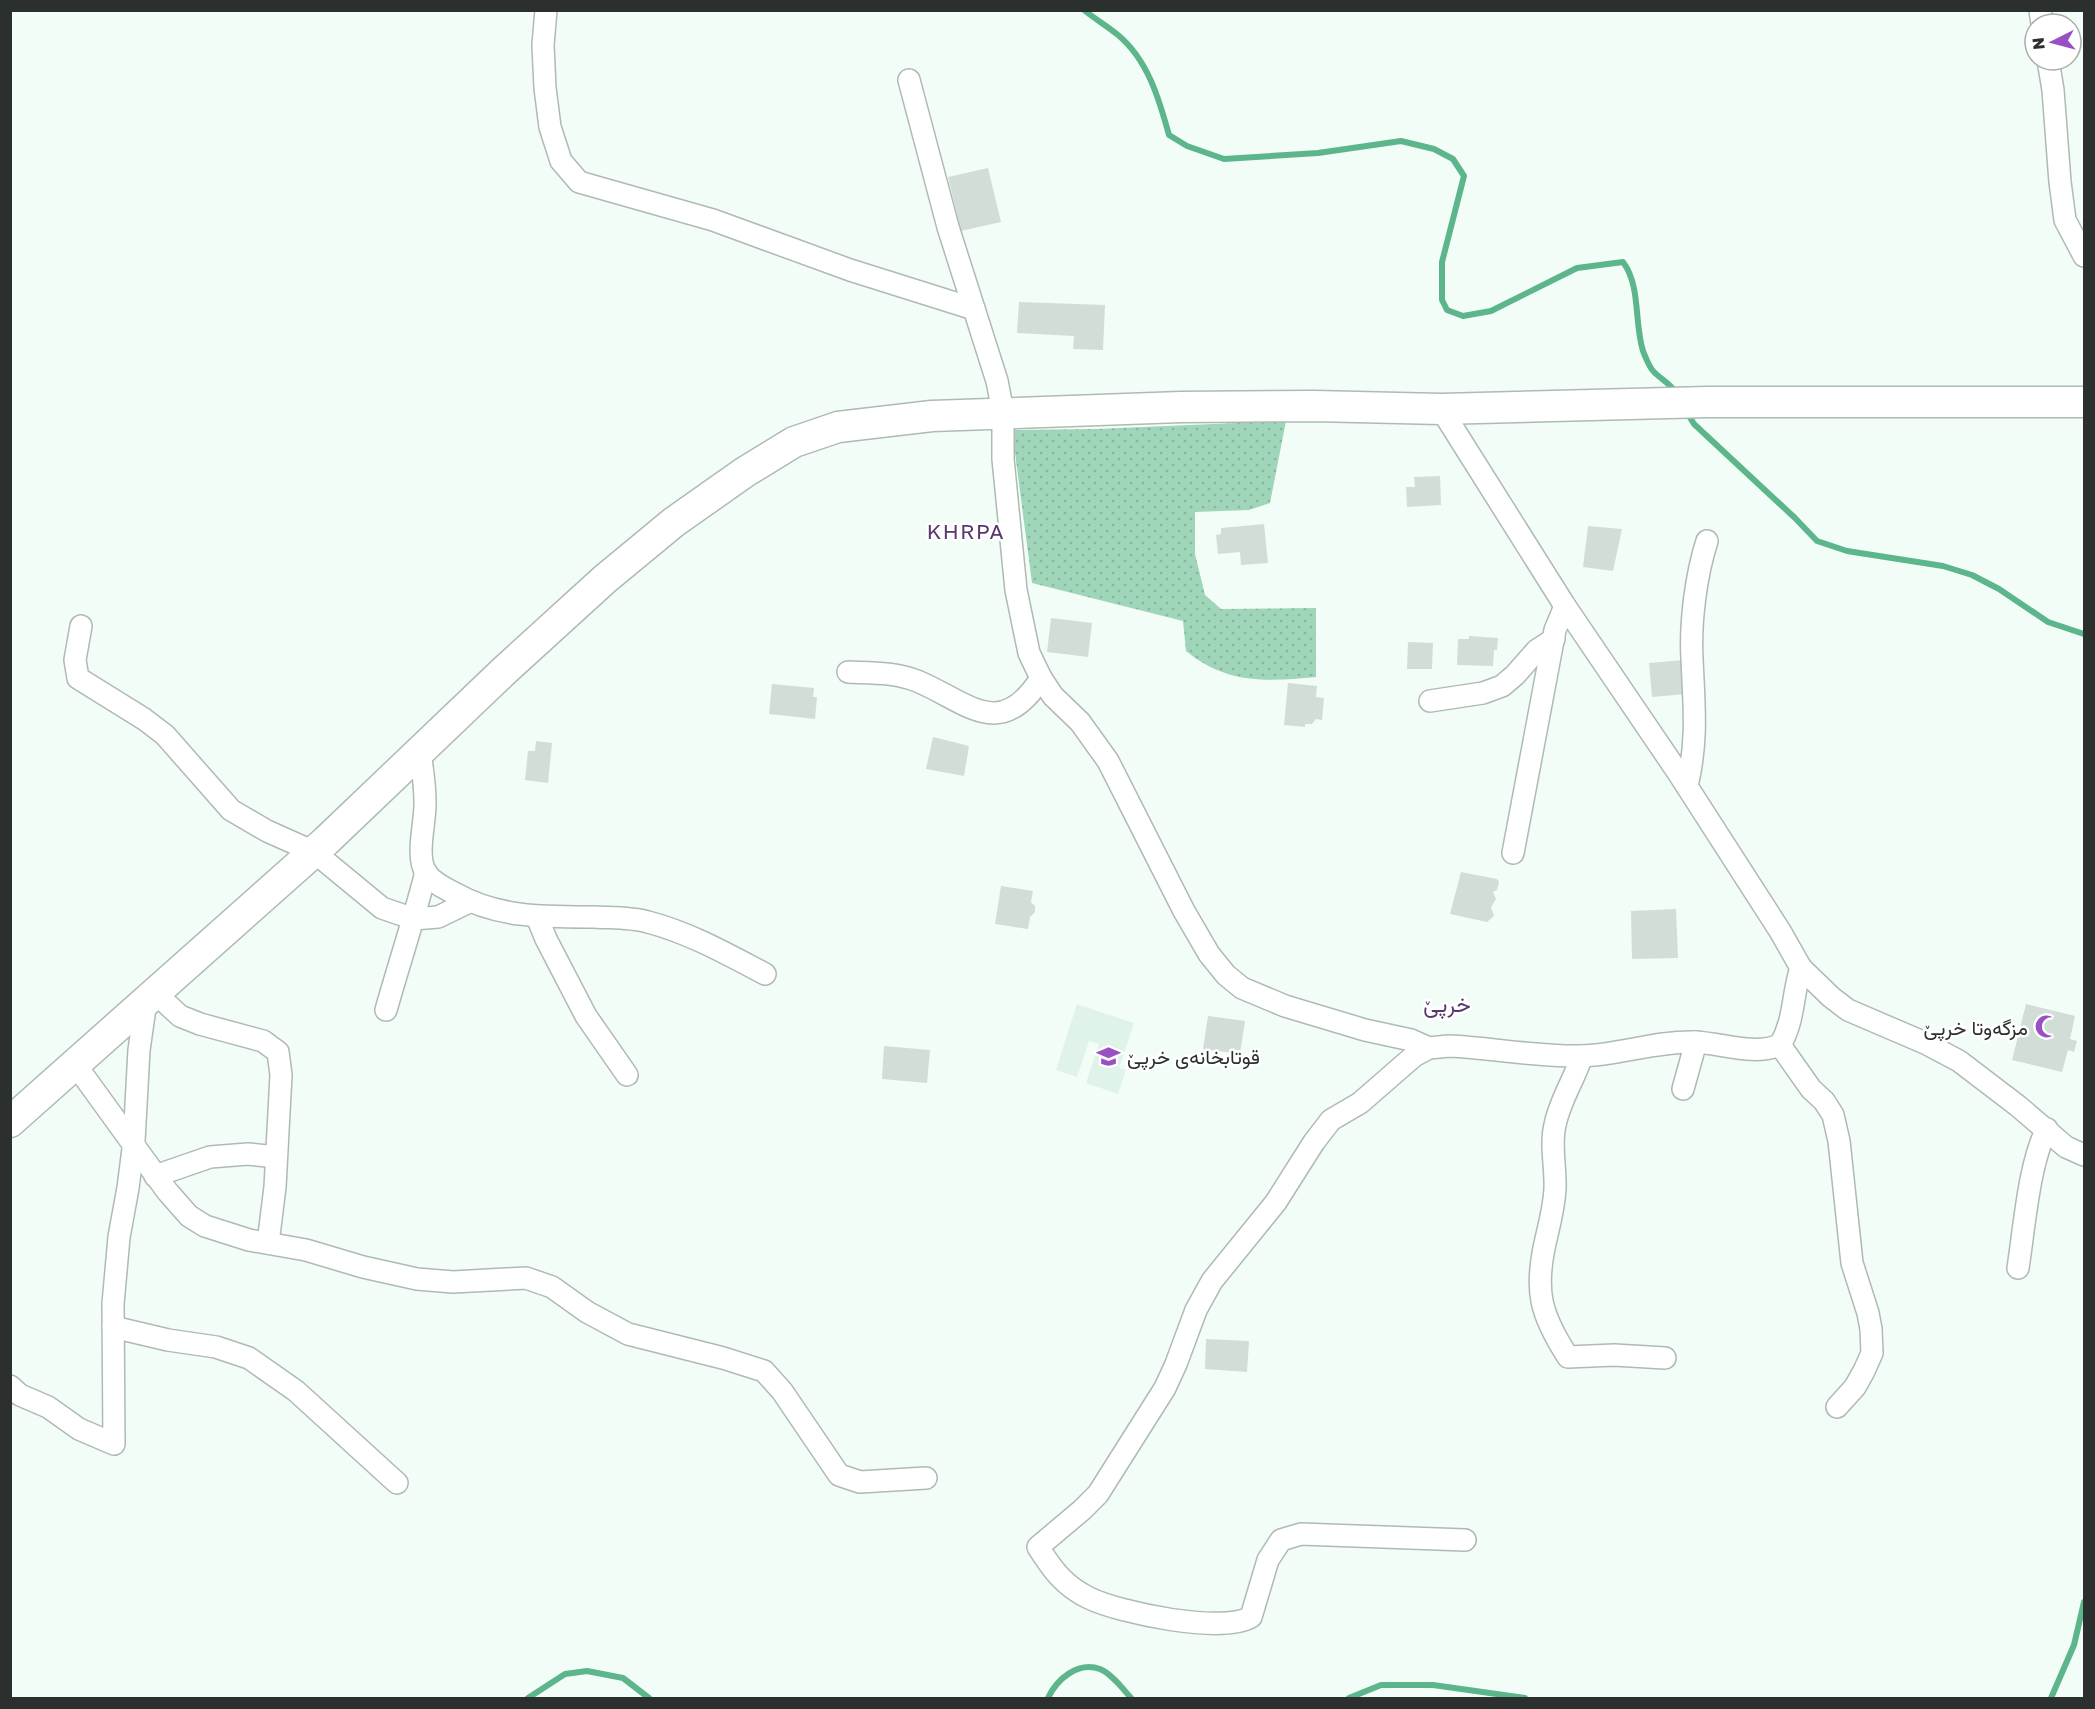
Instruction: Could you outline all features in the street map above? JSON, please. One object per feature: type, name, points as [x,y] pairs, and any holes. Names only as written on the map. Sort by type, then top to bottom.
[{"type":"street","points":[[546,10],[543,45],[550,127],[561,161],[579,182],[713,220],[850,270],[974,309]]},
{"type":"street","points":[[2050,72],[2065,220],[2085,256]]},
{"type":"street","points":[[909,80],[948,227],[997,381],[1003,412],[1003,459],[1016,590],[1029,653],[1053,696],[1080,722],[1108,761],[1184,911],[1209,954],[1226,975],[1242,988],[1285,1006],[1365,1030],[1411,1040],[1429,1048],[1473,1047],[1582,1056],[1627,1052],[1674,1043],[1696,1042],[1736,1048],[1772,1048],[1780,1045],[1792,1017],[1794,988],[1801,968]]},
{"type":"street","points":[[10,1122],[314,852],[512,663],[605,579],[665,529],[745,472],[794,442],[838,426],[932,416],[1003,412],[1182,407],[1314,406],[1441,409],[1707,402],[2085,402]]},
{"type":"street","points":[[1441,409],[1566,606],[1687,786],[1801,968],[1848,1010],[1925,1043],[1959,1061],[2066,1146],[2085,1155]]},
{"type":"street","points":[[1687,786],[1696,733],[1692,631],[1701,559],[1707,541]]},
{"type":"street","points":[[1513,853],[1555,630],[1566,606]]},
{"type":"street","points":[[81,626],[75,660],[78,678],[144,719],[165,735],[196,773],[231,810],[267,831],[314,852],[382,908],[414,919],[438,917],[469,902]]},
{"type":"street","points":[[1430,701],[1483,693],[1502,686],[1537,650],[1554,639]]},
{"type":"street","points":[[848,672],[897,675],[926,685],[974,710],[988,712],[1002,711],[1016,706],[1029,697],[1041,678]]},
{"type":"street","points":[[386,1010],[426,872],[422,855],[425,798],[420,751]]},
{"type":"street","points":[[426,872],[441,886],[469,902],[513,913],[537,917],[621,918],[647,921],[700,940],[765,974]]},
{"type":"street","points":[[537,917],[586,1016],[627,1075]]},
{"type":"street","points":[[10,1386],[20,1395],[48,1407],[79,1429],[114,1444],[113,1304],[133,1146],[139,1050],[151,997]]},
{"type":"street","points":[[151,997],[180,1016],[222,1031],[263,1041],[278,1052],[281,1074],[275,1187],[268,1243]]},
{"type":"street","points":[[1683,1089],[1696,1042]]},
{"type":"street","points":[[1780,1045],[1810,1089],[1824,1101],[1833,1115],[1839,1141],[1852,1263],[1871,1329],[1872,1353],[1855,1387],[1837,1407]]},
{"type":"street","points":[[1429,1048],[1414,1056],[1360,1103],[1331,1120],[1276,1202],[1212,1281],[1196,1311],[1165,1388],[1098,1494],[1038,1547],[1057,1576],[1089,1598],[1155,1618],[1226,1624],[1242,1622],[1251,1617],[1268,1560],[1281,1540],[1300,1534],[1465,1540]]},
{"type":"street","points":[[1582,1056],[1576,1074],[1560,1105],[1554,1127],[1554,1197],[1540,1273],[1540,1294],[1545,1317],[1568,1357],[1643,1355],[1665,1358]]},
{"type":"street","points":[[75,1064],[155,1176],[189,1216],[205,1226],[417,1279],[453,1282],[526,1278],[552,1287],[587,1312],[628,1334],[764,1371],[782,1391],[839,1475],[860,1482],[926,1478]]},
{"type":"street","points":[[2018,1268],[2034,1169],[2041,1139],[2047,1129]]},
{"type":"street","points":[[155,1176],[210,1157],[248,1154],[276,1157]]},
{"type":"street","points":[[113,1327],[168,1340],[216,1347],[249,1358],[296,1391],[397,1483]]},
{"type":"shaded area","name":"قوتابخانەی خرپێ","points":[[1077,1004],[1134,1023],[1119,1068],[1126,1070],[1118,1094],[1086,1083],[1099,1044],[1089,1041],[1077,1077],[1056,1070]]},
{"type":"green space","points":[[1286,421],[1270,503],[1249,510],[1195,512],[1195,554],[1205,595],[1221,609],[1316,608],[1316,677],[1264,680],[1216,670],[1186,651],[1183,621],[1032,583],[1012,430]]},
{"type":"building","points":[[988,168],[1001,222],[961,231],[948,177]]},
{"type":"building","points":[[1019,302],[1105,305],[1103,350],[1073,349],[1074,336],[1017,333]]},
{"type":"building","points":[[1440,476],[1441,505],[1407,507],[1406,487],[1415,487],[1414,477]]},
{"type":"building","points":[[1264,524],[1268,563],[1241,565],[1240,552],[1218,554],[1216,535],[1221,534],[1221,528]]},
{"type":"building","points":[[1588,526],[1622,529],[1613,571],[1583,567]]},
{"type":"building","points":[[1051,618],[1092,623],[1088,657],[1047,652]]},
{"type":"building","points":[[1469,636],[1498,638],[1497,650],[1494,650],[1493,666],[1457,665],[1458,639],[1469,639]]},
{"type":"building","points":[[1408,642],[1433,643],[1432,669],[1407,669]]},
{"type":"building","points":[[1684,660],[1687,694],[1652,697],[1649,663]]},
{"type":"building","points":[[1288,683],[1317,686],[1316,697],[1324,698],[1322,720],[1316,719],[1312,724],[1305,724],[1305,727],[1284,725]]},
{"type":"building","points":[[772,684],[814,688],[813,697],[817,697],[815,719],[769,714]]},
{"type":"building","points":[[933,737],[969,746],[964,776],[926,769]]},
{"type":"building","points":[[536,741],[552,743],[548,783],[525,780],[528,751],[535,751]]},
{"type":"building","points":[[1461,872],[1497,879],[1499,882],[1497,890],[1493,892],[1496,899],[1491,907],[1494,916],[1487,922],[1450,914]]},
{"type":"building","points":[[1001,886],[1033,891],[1031,902],[1035,906],[1035,912],[1030,917],[1028,929],[995,924]]},
{"type":"building","points":[[1676,909],[1678,958],[1632,959],[1631,911]]},
{"type":"building","name":"مزگەوتا خرپێ","points":[[2026,1004],[2075,1016],[2070,1039],[2077,1041],[2074,1052],[2068,1050],[2062,1072],[2012,1060]]},
{"type":"building","points":[[1208,1016],[1245,1021],[1240,1054],[1203,1049]]},
{"type":"building","points":[[884,1046],[930,1050],[927,1083],[882,1079]]},
{"type":"building","points":[[1206,1339],[1249,1341],[1247,1372],[1205,1369]]},
{"type":"waterway","points":[[1084,10],[1118,35],[1137,56],[1151,81],[1169,135],[1187,146],[1224,159],[1318,153],[1401,141],[1434,149],[1453,159],[1464,176],[1442,262],[1442,300],[1447,310],[1463,316],[1491,311],[1577,268],[1623,262],[1629,272],[1635,293],[1643,351],[1652,370],[1677,394]]},
{"type":"waterway","points":[[1686,411],[1694,424],[1817,541],[1847,551],[1943,566],[1972,575],[1999,589],[2048,622],[2084,634]]},
{"type":"waterway","points":[[2051,1698],[2074,1645],[2084,1602]]},
{"type":"waterway","points":[[1048,1698],[1063,1678],[1084,1667],[1100,1669],[1109,1674],[1131,1698]]},
{"type":"waterway","points":[[528,1698],[565,1674],[587,1671],[623,1678],[649,1698]]},
{"type":"waterway","points":[[1349,1698],[1381,1685],[1433,1685],[1525,1698]]},
{"type":"place","name":"مزگەوتا خرپێ","points":[[2046,1027]]},
{"type":"place","name":"قوتابخانەی خرپێ","points":[[1109,1056]]},
{"type":"district","name":"KHRPA","points":[[966,531]]},
{"type":"district","name":"خرپێ","points":[[1447,1003]]}]
